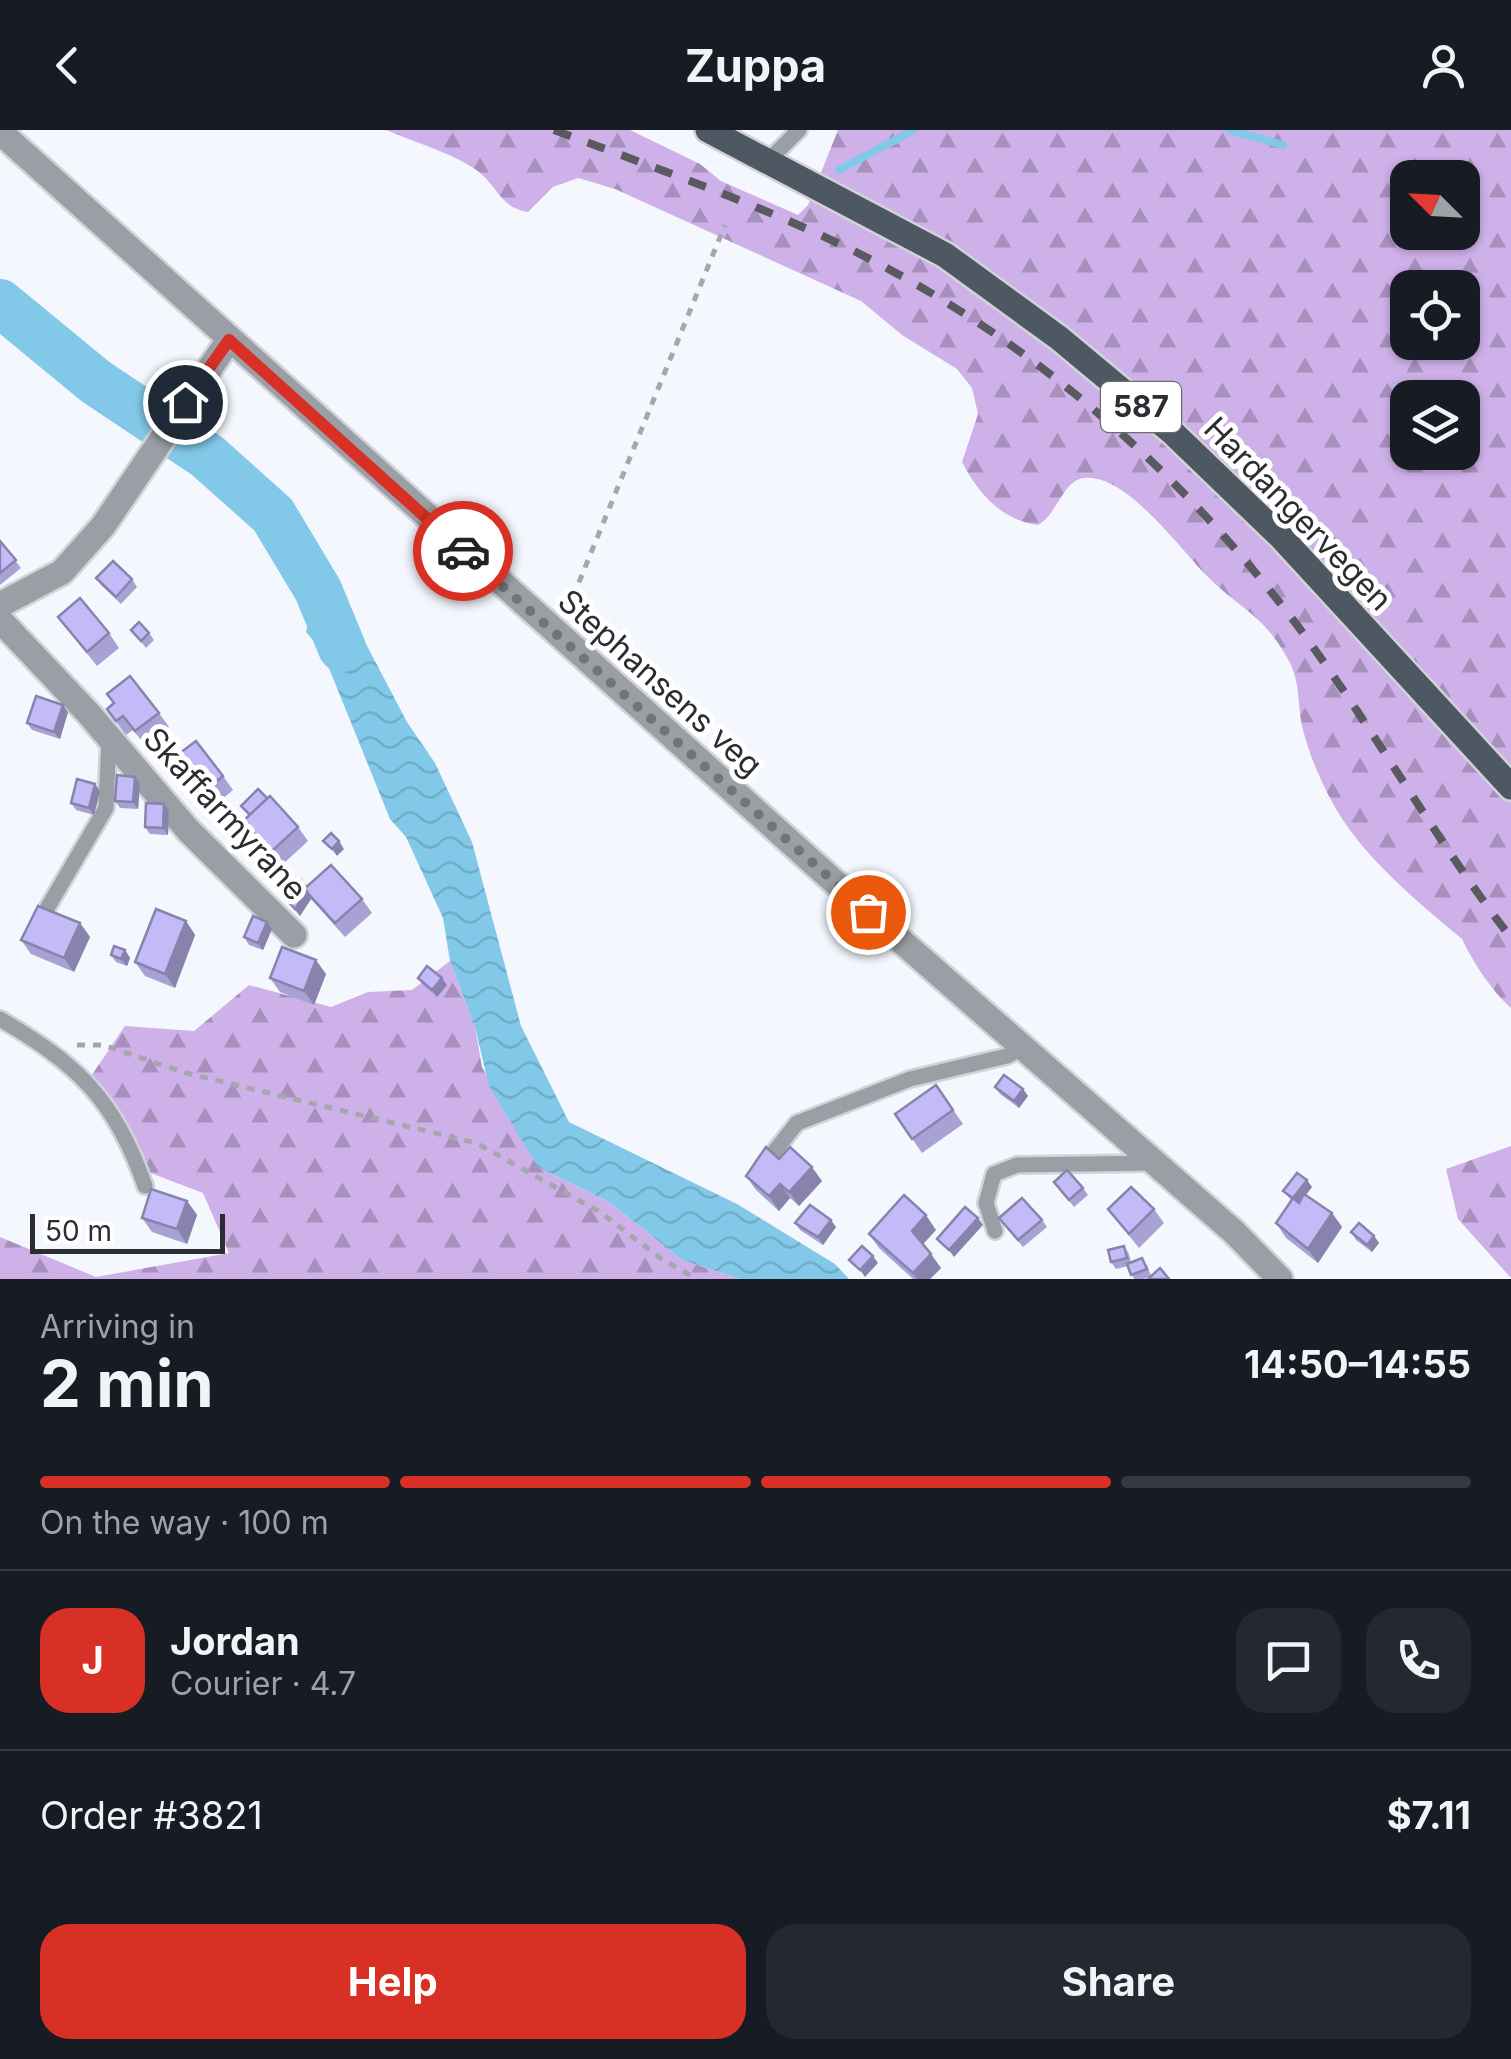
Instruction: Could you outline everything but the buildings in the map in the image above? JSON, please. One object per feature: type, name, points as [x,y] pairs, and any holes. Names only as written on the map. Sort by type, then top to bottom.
[{"type":"main road","name":"Hardangervegen","points":[[708,130],[770,159],[945,255],[1060,338],[1158,421],[1282,538],[1511,786]]},
{"type":"street","name":"Stephansens veg","points":[[0,132],[1280,1279]]},
{"type":"street","points":[[0,605],[62,572],[103,526],[229,340]]},
{"type":"street","name":"Skaffarmyrane","points":[[0,620],[188,830],[294,934]]},
{"type":"lane","points":[[770,159],[799,130]]},
{"type":"lane","name":"Skaffarmyrane","points":[[42,917],[106,808],[109,738]]},
{"type":"lane","points":[[0,1019],[47,1045],[104,1100],[145,1186]]},
{"type":"lane","points":[[763,1166],[796,1124],[910,1079],[1007,1056],[1024,1047]]},
{"type":"lane","points":[[995,1231],[986,1203],[994,1174],[1016,1165],[1155,1163]]},
{"type":"path","points":[[550,628],[576,592],[725,225]]},
{"type":"path","points":[[47,1045],[103,1045],[186,1073],[476,1143],[600,1212],[662,1260],[697,1279]]},
{"type":"green space","points":[[386,130],[630,130],[700,164],[721,181],[798,215],[808,205],[838,130],[1511,130],[1511,1008],[1484,976],[1462,939],[1380,865],[1339,814],[1306,741],[1293,671],[1281,647],[1134,500],[1117,487],[1084,478],[1065,491],[1038,525],[1013,517],[983,494],[962,462],[978,414],[972,388],[957,369],[902,335],[861,301],[615,189],[578,178],[553,187],[528,212],[519,210],[472,167]]},
{"type":"green space","points":[[450,961],[475,1027],[482,1067],[538,1167],[609,1202],[682,1260],[740,1279],[0,1279],[0,1237],[96,1277],[229,1253],[203,1193],[127,1164],[87,1082],[125,1026],[194,1031],[249,985],[331,1007],[368,992],[412,990]]},
{"type":"green space","points":[[1511,1146],[1511,1278],[1458,1219],[1446,1169]]},
{"type":"water","points":[[324,587],[344,602],[407,722],[435,763],[472,842],[521,1026],[569,1122],[737,1204],[835,1264],[849,1279],[740,1279],[682,1260],[609,1202],[538,1167],[489,1086],[475,1027],[450,961],[443,918],[406,837],[390,819],[322,651],[306,632],[313,596]]},
{"type":"waterway","points":[[839,170],[914,130]]},
{"type":"waterway","points":[[1229,130],[1283,145]]},
{"type":"waterway","points":[[0,303],[96,382],[207,456],[273,515],[318,590],[342,648]]},
{"type":"railway","points":[[554,130],[744,202],[856,252],[982,325],[1098,413],[1203,514],[1297,625],[1511,938]]},
{"type":"way so far","points":[[463,551],[868,912]]},
{"type":"route","points":[[185,402],[229,340],[463,551]]}]
